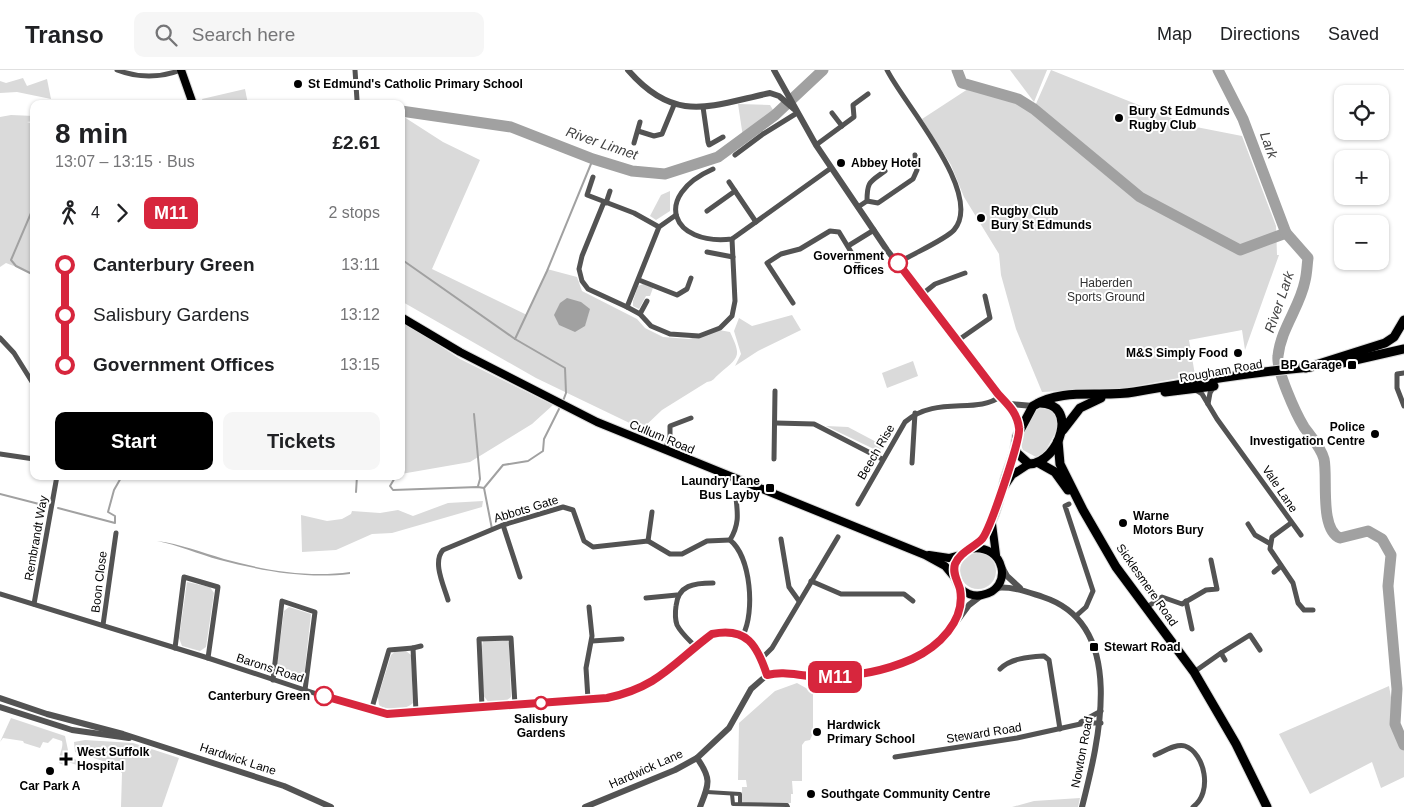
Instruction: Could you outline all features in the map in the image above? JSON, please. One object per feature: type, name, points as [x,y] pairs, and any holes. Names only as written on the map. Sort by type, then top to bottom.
[{"type":"highway","points":[[1330,362],[1385,343],[1394,337],[1404,320]]},
{"type":"highway","points":[[1330,362],[1342,363],[1404,349]]},
{"type":"highway","name":"Rougham Road","points":[[1116,394],[1271,373],[1330,362]]},
{"type":"highway","name":"Rougham Road","points":[[1134,392],[1154,393],[1194,389],[1271,373]]},
{"type":"highway","points":[[1116,394],[1086,403],[1076,411],[1050,453],[1039,463],[1029,464],[1020,458],[1015,448],[1020,430],[1036,404],[1057,397],[1116,394]]},
{"type":"highway","points":[[1036,404],[1053,405],[1060,412],[1063,422],[1062,431]]},
{"type":"highway","name":"Sicklesmere Road","points":[[1058,441],[1062,469],[1116,566],[1194,672],[1232,736],[1268,807]]},
{"type":"highway","name":"Sicklesmere Road","points":[[1039,463],[1055,472],[1084,510]]},
{"type":"main road","points":[[181,70],[191,100]]},
{"type":"main road","name":"Cullum Road","points":[[405,319],[460,352],[562,405],[665,451],[925,554],[945,566],[954,578]]},
{"type":"main road","points":[[992,522],[996,555],[1002,566],[1000,582],[995,588],[982,595],[974,595],[960,587],[954,578],[954,566],[960,555],[982,538],[992,522],[1015,448]]},
{"type":"main road","points":[[1002,488],[1012,475],[1029,464]]},
{"type":"main road","points":[[969,549],[978,547],[996,555]]},
{"type":"main road","name":"Cullum Road","points":[[925,554],[949,558],[960,555]]},
{"type":"street","points":[[117,70],[131,74],[181,70]]},
{"type":"street","points":[[354,70],[357,100]]},
{"type":"street","points":[[628,70],[645,88],[674,105],[703,107],[770,93],[789,101]]},
{"type":"street","points":[[774,70],[789,101],[831,168],[921,295],[1001,396],[1010,404],[1020,430]]},
{"type":"street","points":[[887,70],[951,170],[959,192],[960,212],[958,225],[950,234],[898,263]]},
{"type":"street","points":[[770,93],[777,77]]},
{"type":"street","points":[[816,145],[854,117],[852,104],[868,94]]},
{"type":"street","points":[[638,131],[654,136],[662,134],[674,105]]},
{"type":"street","points":[[703,107],[708,142],[710,145],[723,137]]},
{"type":"street","points":[[736,155],[796,112]]},
{"type":"street","points":[[832,113],[842,126]]},
{"type":"street","points":[[634,143],[640,122]]},
{"type":"street","points":[[858,207],[867,201],[878,203],[913,179],[917,170],[915,155]]},
{"type":"street","points":[[714,169],[688,182],[676,202],[676,215],[685,229],[698,238],[716,241],[732,239],[831,168]]},
{"type":"street","points":[[867,201],[867,185],[885,171]]},
{"type":"street","points":[[593,177],[587,195],[634,213],[659,227]]},
{"type":"street","points":[[729,182],[756,222]]},
{"type":"street","points":[[707,211],[735,190]]},
{"type":"street","points":[[610,192],[579,269],[582,282],[588,289],[640,314],[650,326],[677,335],[699,336],[720,328],[732,316],[734,309],[732,239]]},
{"type":"street","points":[[627,307],[659,227],[676,215]]},
{"type":"street","points":[[793,302],[767,263],[781,254],[800,249],[832,230],[839,232],[859,265]]},
{"type":"street","points":[[848,246],[874,230]]},
{"type":"street","points":[[707,252],[733,257]]},
{"type":"street","points":[[921,295],[934,284],[965,272]]},
{"type":"street","points":[[639,280],[677,295],[687,289],[691,278]]},
{"type":"street","points":[[957,341],[990,318],[985,296]]},
{"type":"street","points":[[640,314],[647,301]]},
{"type":"street","points":[[0,338],[14,353],[30,379]]},
{"type":"street","points":[[1404,373],[1397,374],[1397,388],[1404,406]]},
{"type":"street","points":[[1208,404],[1211,391],[1215,386]]},
{"type":"street","name":"Vale Lane","points":[[1194,389],[1202,394],[1301,535]]},
{"type":"street","points":[[774,460],[775,391]]},
{"type":"street","points":[[915,413],[931,408],[990,403],[1001,396]]},
{"type":"street","points":[[1010,404],[1036,404]]},
{"type":"street","name":"Beech Rise","points":[[858,504],[882,458],[905,422],[915,413]]},
{"type":"street","name":"Beech Rise","points":[[912,463],[915,413]]},
{"type":"street","points":[[665,451],[670,436],[670,426],[691,418]]},
{"type":"street","points":[[776,423],[814,424],[882,458]]},
{"type":"street","points":[[0,454],[30,458]]},
{"type":"street","name":"Rembrandt Way","points":[[34,604],[56,480]]},
{"type":"street","points":[[730,540],[737,528],[736,498]]},
{"type":"street","points":[[995,588],[1010,587],[1051,600],[1076,616],[1086,607],[1093,591],[1065,506],[1069,504]]},
{"type":"street","name":"Abbots Gate","points":[[448,600],[438,563],[441,551],[503,526],[567,507],[573,510],[584,541],[589,546],[648,541]]},
{"type":"street","points":[[652,512],[648,541],[665,552],[675,554],[686,553],[707,541],[730,540],[736,545],[745,562],[750,615],[743,635],[761,659],[767,675],[791,673],[835,677],[862,675],[912,659],[933,645],[952,628],[958,618],[982,595]]},
{"type":"street","points":[[1291,523],[1272,537],[1269,542],[1270,549],[1293,583],[1298,603],[1304,610],[1313,610]]},
{"type":"street","points":[[1248,524],[1254,535],[1269,542]]},
{"type":"street","points":[[503,526],[520,577]]},
{"type":"street","name":"Boon Close","points":[[103,625],[112,540],[116,533]]},
{"type":"street","points":[[761,659],[772,648],[838,537]]},
{"type":"street","points":[[781,539],[789,587],[799,601]]},
{"type":"street","points":[[1147,607],[1162,598],[1182,604],[1206,590],[1217,589],[1212,560]]},
{"type":"street","points":[[1002,566],[1007,576],[1024,591]]},
{"type":"street","points":[[1274,572],[1281,566]]},
{"type":"street","points":[[175,648],[181,576],[225,588]]},
{"type":"street","points":[[811,581],[841,594],[904,594],[913,601]]},
{"type":"street","points":[[695,646],[678,627],[675,617],[677,596],[686,586],[695,583],[713,583]]},
{"type":"street","points":[[208,658],[218,587]]},
{"type":"street","points":[[958,618],[961,602],[960,587]]},
{"type":"street","name":"Barons Road","points":[[0,594],[208,658],[371,711],[387,714],[607,698],[639,688],[668,671],[695,646],[712,634],[735,632],[743,635]]},
{"type":"street","points":[[646,598],[677,596]]},
{"type":"street","points":[[273,680],[279,600],[322,613]]},
{"type":"street","points":[[1186,601],[1192,629]]},
{"type":"street","points":[[588,699],[586,668],[592,641],[589,607]]},
{"type":"street","points":[[305,690],[315,612]]},
{"type":"street","name":"Nowton Road","points":[[1076,616],[1095,653],[1101,682],[1101,723],[1082,807]]},
{"type":"street","points":[[1194,672],[1250,635],[1260,650]]},
{"type":"street","points":[[482,707],[476,639],[514,637],[515,705]]},
{"type":"street","points":[[592,641],[622,639]]},
{"type":"street","points":[[371,711],[386,650],[421,646]]},
{"type":"street","points":[[414,648],[416,712]]},
{"type":"street","points":[[1221,653],[1225,660]]},
{"type":"street","points":[[1000,669],[1007,662],[1044,656],[1049,660],[1060,729]]},
{"type":"street","name":"Hardwick Lane","points":[[585,807],[675,770],[697,758],[728,728],[751,689],[767,675]]},
{"type":"street","name":"Hardwick Lane","points":[[0,698],[47,714],[135,738],[284,786],[331,807]]},
{"type":"street","name":"Hardwick Lane","points":[[0,707],[72,730],[135,738]]},
{"type":"street","name":"Steward Road","points":[[1076,725],[1101,710]]},
{"type":"street","name":"Steward Road","points":[[895,757],[1017,738],[1076,725],[1101,723]]},
{"type":"street","points":[[1154,755],[1163,755],[1176,746],[1185,746],[1200,764],[1205,776],[1205,791],[1201,800],[1192,807]]},
{"type":"street","points":[[697,758],[707,774],[706,792],[700,807]]},
{"type":"street","points":[[706,792],[740,794],[740,804]]},
{"type":"street","points":[[732,794],[733,804],[788,805],[788,807]]},
{"type":"green space","points":[[1010,70],[1047,70],[1034,102]]},
{"type":"green space","name":"Haberden Sports Ground","points":[[1051,70],[1191,126],[1242,136],[1276,226],[1277,255],[1279,255],[1245,350],[1242,330],[1189,340],[1195,375],[1126,388],[1042,392],[1016,329],[1001,275],[999,254],[964,197],[951,165],[922,119],[971,87],[1018,101],[1075,143],[1077,141],[1035,106]]},
{"type":"green space","points":[[23,78],[27,86],[47,79],[51,99],[17,92],[0,93],[0,81],[6,83]]},
{"type":"green space","points":[[245,89],[247,100],[202,100]]},
{"type":"green space","points":[[738,104],[770,105],[775,113],[743,137]]},
{"type":"green space","points":[[11,115],[30,116],[30,122],[27,122],[30,123],[30,272],[6,263],[0,267],[0,117]]},
{"type":"green space","points":[[405,118],[443,142],[480,160],[432,269],[527,315],[547,269],[577,277],[582,291],[637,319],[645,328],[663,337],[689,339],[719,330],[730,332],[737,352],[731,364],[713,380],[662,410],[642,429],[536,378],[405,303]]},
{"type":"green space","points":[[670,191],[670,211],[656,220],[650,216],[661,195]]},
{"type":"green space","points":[[643,284],[653,288],[650,296],[646,296],[639,309],[633,306],[633,301],[638,286]]},
{"type":"green space","points":[[792,315],[801,330],[758,351],[735,366],[741,354],[734,331],[739,318],[752,326]]},
{"type":"green space","points":[[405,323],[460,359],[553,405],[532,424],[470,462],[405,473]]},
{"type":"green space","points":[[913,361],[918,376],[887,388],[882,373]]},
{"type":"green space","points":[[1041,407],[1054,410],[1060,424],[1045,452],[1036,457],[1023,450],[1021,439],[1029,421]]},
{"type":"green space","points":[[826,426],[848,427],[882,445],[880,452]]},
{"type":"green space","points":[[483,501],[482,507],[392,533],[372,534],[336,550],[302,552],[301,515],[327,521],[342,519],[351,514],[352,511],[380,513],[398,510],[413,516],[448,503]]},
{"type":"green space","points":[[978,553],[991,558],[996,571],[991,584],[978,589],[965,584],[960,571],[965,558]]},
{"type":"green space","points":[[187,582],[210,587],[214,593],[206,647],[200,651],[182,646],[179,638]]},
{"type":"green space","points":[[289,607],[311,614],[304,677],[300,682],[281,677],[276,672],[284,611]]},
{"type":"green space","points":[[507,640],[509,643],[511,697],[506,701],[489,703],[483,695],[483,641]]},
{"type":"green space","points":[[396,651],[406,651],[411,655],[413,703],[406,707],[391,709],[379,705],[378,697],[391,655]]},
{"type":"green space","points":[[797,683],[813,692],[813,729],[815,729],[810,740],[805,741],[802,745],[802,781],[792,781],[793,794],[791,794],[791,803],[742,803],[742,787],[747,787],[746,780],[738,780],[739,723],[775,691]]},
{"type":"green space","points":[[1389,686],[1397,731],[1404,751],[1404,777],[1381,788],[1372,762],[1310,794],[1279,734]]},
{"type":"green space","points":[[11,718],[65,736],[69,755],[82,764],[80,766],[68,762],[66,766],[59,763],[62,741],[53,738],[48,743],[43,742],[40,748],[23,741],[3,738],[0,742]]},
{"type":"green space","points":[[85,740],[133,743],[179,758],[162,807],[121,807],[122,773],[112,764],[75,752],[74,742]]},
{"type":"green space","points":[[1080,798],[1078,807],[1012,807],[1034,801]]},
{"type":"shaded area","points":[[567,298],[581,302],[590,309],[585,326],[575,332],[559,325],[554,315],[560,303]]},
{"type":"shaded area","points":[[157,541],[270,570],[318,574],[350,572],[350,574],[301,575],[268,571],[220,560]]},
{"type":"waterway","name":"River Linnet","points":[[405,112],[511,127],[593,159],[632,171],[665,174],[718,157],[775,115],[823,70]]},
{"type":"waterway","name":"River Lark","points":[[957,70],[962,83],[1018,99],[1034,109],[1140,197],[1240,250],[1286,233],[1308,258],[1303,291],[1283,336],[1278,363],[1287,392],[1296,412],[1323,455],[1327,514],[1333,533],[1340,538],[1368,531],[1382,539],[1391,555],[1388,586],[1397,689],[1395,724],[1404,745]]},
{"type":"waterway","name":"Lark","points":[[1218,70],[1243,119],[1286,233]]},
{"type":"waterway","points":[[515,339],[547,271],[593,159]]},
{"type":"waterway","points":[[30,215],[11,260],[16,266],[30,273]]},
{"type":"waterway","points":[[405,262],[515,339],[565,368],[566,393],[563,401]]},
{"type":"waterway","points":[[394,480],[390,486],[393,490],[484,488],[503,465],[528,461],[543,451],[544,439],[561,405]]},
{"type":"waterway","points":[[474,414],[480,479],[478,486]]},
{"type":"waterway","points":[[58,508],[115,523],[115,516],[108,512],[114,490],[120,480]]},
{"type":"waterway","points":[[356,492],[357,480]]},
{"type":"waterway","points":[[484,488],[492,529]]},
{"type":"waterway","points":[[0,494],[43,505]]},
{"type":"bus line","name":"M11","points":[[324,696],[350,705],[387,714],[607,698],[625,694],[655,681],[682,660],[695,646],[712,634],[724,632],[735,632],[746,637],[761,659],[767,675],[775,673],[835,677],[862,675],[912,659],[933,645],[952,628],[958,618],[961,602],[960,587],[954,578],[954,566],[960,555],[982,538],[992,522],[1020,430],[1010,404],[998,394],[898,263]]},
{"type":"place","name":"St Edmund's Catholic Primary School","points":[[298,84]]},
{"type":"place","name":"Bury St Edmunds Rugby Club","points":[[1119,118]]},
{"type":"place","name":"Abbey Hotel","points":[[841,163]]},
{"type":"place","name":"Rugby Club Bury St Edmunds","points":[[981,218]]},
{"type":"place","name":"Government Offices","points":[[898,263]]},
{"type":"place","name":"M&S Simply Food","points":[[1238,353]]},
{"type":"place","name":"BP Garage","points":[[1352,365]]},
{"type":"place","name":"Police Investigation Centre","points":[[1375,434]]},
{"type":"place","name":"Laundry Lane Bus Layby","points":[[770,488]]},
{"type":"place","name":"Warne Motors Bury","points":[[1123,523]]},
{"type":"place","name":"Stewart Road","points":[[1094,647]]},
{"type":"place","name":"Canterbury Green","points":[[324,696]]},
{"type":"place","name":"Salisbury Gardens","points":[[541,703]]},
{"type":"place","name":"Hardwick Primary School","points":[[817,732]]},
{"type":"place","name":"West Suffolk Hospital","points":[[66,759]]},
{"type":"place","name":"Car Park A","points":[[50,771]]},
{"type":"place","name":"Southgate Community Centre","points":[[811,794]]}]
